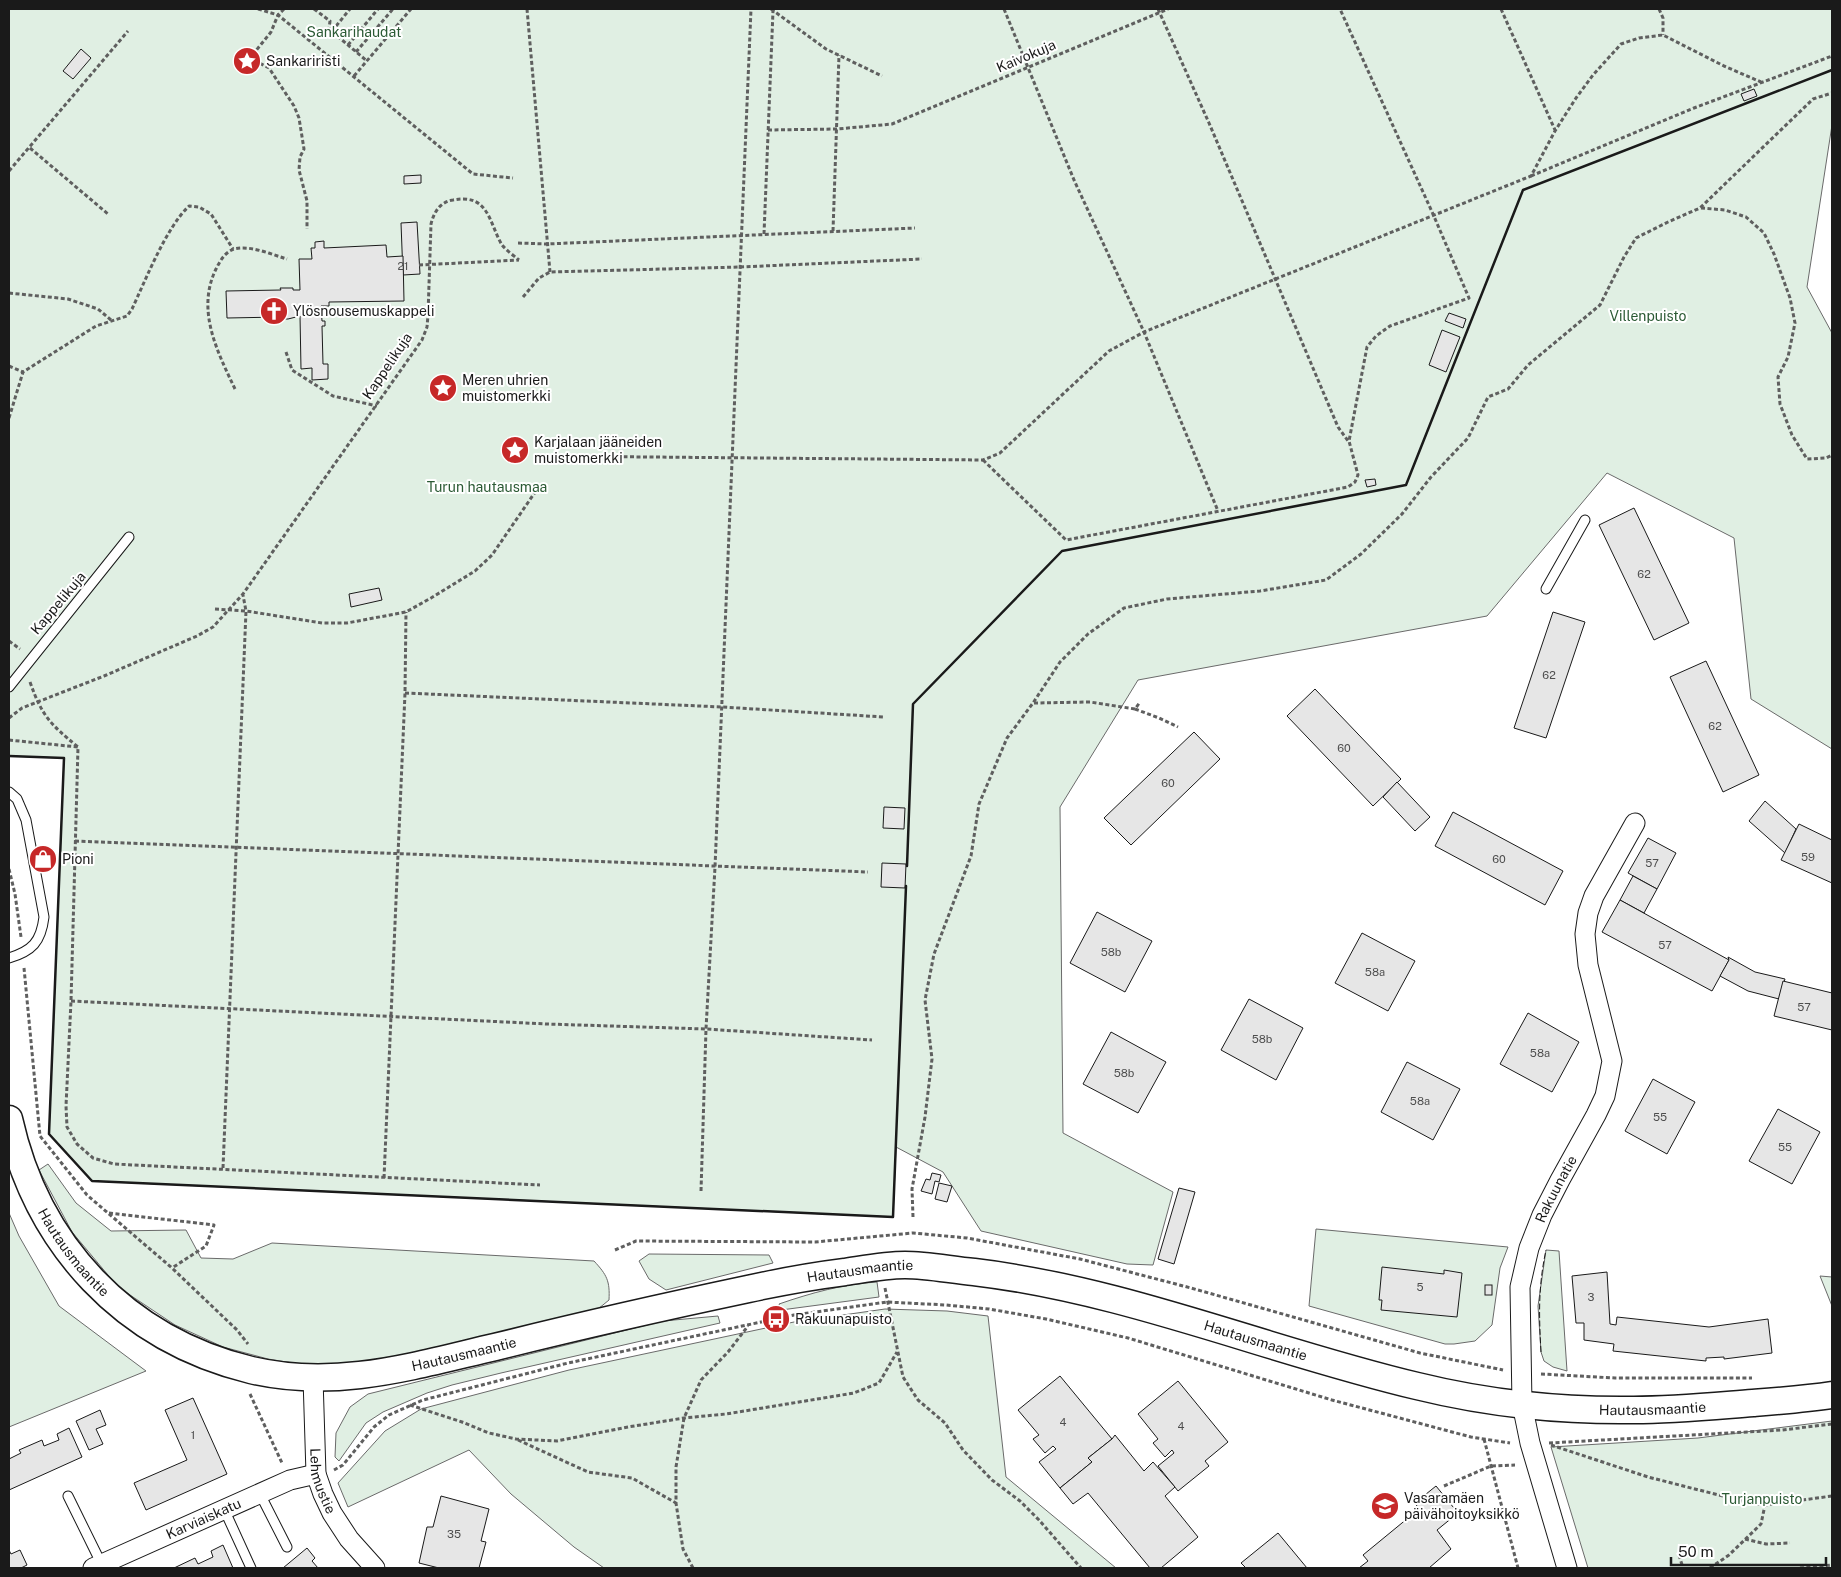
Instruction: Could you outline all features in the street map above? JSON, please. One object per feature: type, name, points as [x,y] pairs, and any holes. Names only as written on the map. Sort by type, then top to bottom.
[{"type":"street","name":"Rakuunatie","points":[[1567,1568],[1530,1443],[1522,1404],[1520,1287],[1529,1248],[1542,1215],[1605,1096],[1612,1061],[1588,965],[1585,934],[1588,913],[1594,896],[1635,823]]},
{"type":"street","name":"Hautausmaantie","points":[[9,1119],[25,1174],[42,1212],[61,1243],[83,1270],[118,1305],[156,1330],[212,1357],[248,1369],[275,1374],[313,1378],[340,1378],[390,1372],[640,1312],[760,1286],[829,1274],[905,1265],[1003,1276],[1060,1287],[1189,1320],[1419,1387],[1522,1404],[1568,1408],[1636,1410],[1718,1406],[1832,1395]]},
{"type":"street","name":"Lehmustie","points":[[313,1378],[316,1474],[332,1514],[349,1539],[375,1568]]},
{"type":"street","name":"Karviaiskatu","points":[[98,1566],[290,1480],[316,1474]]},
{"type":"lane","points":[[1546,589],[1585,520]]},
{"type":"lane","name":"Kappelikuja","points":[[9,687],[129,537]]},
{"type":"lane","points":[[9,792],[17,799],[26,820],[44,918],[43,929],[36,943],[22,954],[9,958]]},
{"type":"lane","points":[[260,1494],[287,1547]]},
{"type":"lane","points":[[68,1496],[98,1566]]},
{"type":"lane","points":[[224,1510],[251,1568]]},
{"type":"path","points":[[258,9],[278,15]]},
{"type":"path","points":[[273,9],[473,174],[513,178]]},
{"type":"path","points":[[284,9],[278,15],[270,32],[250,58],[269,68],[294,106],[299,118],[304,149],[300,157],[299,170],[307,200],[307,229]]},
{"type":"path","points":[[314,9],[330,21],[329,29],[367,61]]},
{"type":"path","points":[[320,13],[324,9]]},
{"type":"path","points":[[332,31],[350,9]]},
{"type":"path","points":[[348,45],[378,9]]},
{"type":"path","points":[[356,52],[393,9]]},
{"type":"path","points":[[354,76],[411,9]]},
{"type":"path","points":[[527,9],[550,272]]},
{"type":"path","points":[[701,1191],[706,1029],[715,867],[751,9]]},
{"type":"path","points":[[1004,9],[1074,180],[1144,332],[1218,511]]},
{"type":"path","name":"Kaivokuja","points":[[768,130],[837,129],[892,124],[1027,68],[1159,10],[1168,9]]},
{"type":"path","points":[[1340,9],[1469,298],[1390,326],[1376,336],[1368,347],[1349,441]]},
{"type":"path","points":[[1501,9],[1555,131]]},
{"type":"path","points":[[1659,9],[1663,18],[1663,35]]},
{"type":"path","points":[[764,234],[772,10]]},
{"type":"path","points":[[772,10],[826,49],[882,76]]},
{"type":"path","points":[[983,460],[1066,540],[1348,487],[1355,482],[1358,475],[1349,441],[1338,427],[1209,122],[1159,10]]},
{"type":"path","points":[[9,171],[128,31]]},
{"type":"path","points":[[1531,176],[1555,131],[1593,75],[1622,44],[1639,38],[1663,35],[1724,66],[1761,82]]},
{"type":"path","points":[[833,231],[839,55]]},
{"type":"path","points":[[538,456],[983,460],[1000,454],[1109,351],[1144,332],[1694,108],[1832,56]]},
{"type":"path","points":[[913,1217],[912,1189],[925,1116],[932,1059],[925,1000],[934,954],[970,856],[979,804],[1007,738],[1033,704],[1060,662],[1088,634],[1124,608],[1167,600],[1260,590],[1326,580],[1340,570],[1361,554],[1402,514],[1431,477],[1468,438],[1488,397],[1508,389],[1528,365],[1600,305],[1624,257],[1636,238],[1700,208],[1813,99],[1832,93]]},
{"type":"path","points":[[29,148],[108,214]]},
{"type":"path","name":"Kappelikuja","points":[[9,718],[22,708],[104,676],[197,636],[212,627],[230,610],[377,406],[422,340],[427,327],[431,224],[433,215],[442,204],[457,199],[474,202],[482,206],[488,213],[502,245],[519,260],[430,264]]},
{"type":"path","points":[[9,418],[24,372],[96,326],[127,316],[169,232],[180,215],[189,206],[199,207],[211,214],[233,249]]},
{"type":"path","points":[[1700,208],[1725,210],[1746,217],[1764,233],[1790,298],[1796,323],[1788,357],[1778,377],[1780,404],[1792,435],[1807,458],[1826,458],[1832,455]]},
{"type":"path","points":[[518,243],[548,244],[915,228]]},
{"type":"path","points":[[235,389],[213,339],[207,303],[215,272],[225,254],[233,249],[245,248],[286,259]]},
{"type":"path","points":[[523,297],[539,278],[550,272],[740,267],[922,258]]},
{"type":"path","points":[[419,264],[430,264]]},
{"type":"path","points":[[9,293],[68,299],[98,309],[111,320]]},
{"type":"path","points":[[286,352],[292,370],[333,396],[377,406]]},
{"type":"path","points":[[9,366],[24,372]]},
{"type":"path","points":[[215,609],[246,611],[322,623],[347,623],[406,612],[475,571],[492,555],[540,485]]},
{"type":"path","points":[[223,1168],[246,611],[242,594]]},
{"type":"path","points":[[384,1178],[405,693],[406,612]]},
{"type":"path","points":[[24,666],[42,712],[52,725],[78,748]]},
{"type":"path","points":[[405,693],[884,716]]},
{"type":"path","points":[[1033,704],[1090,702],[1135,709],[1178,728]]},
{"type":"path","points":[[1135,709],[1140,702]]},
{"type":"path","points":[[9,740],[78,748]]},
{"type":"path","points":[[78,748],[66,1106],[67,1127],[78,1144],[93,1158],[114,1164],[540,1185]]},
{"type":"path","points":[[75,841],[868,872]]},
{"type":"path","points":[[9,869],[15,894],[22,954],[40,1136],[87,1195],[109,1213],[214,1225],[206,1246],[172,1268]]},
{"type":"path","points":[[71,1001],[547,1024],[706,1029],[872,1040]]},
{"type":"path","points":[[887,1302],[903,1377],[918,1400],[945,1423],[963,1450],[992,1480],[1020,1501],[1081,1568]]},
{"type":"path","points":[[316,1474],[335,1470],[343,1464],[374,1427],[389,1415],[423,1400],[568,1363],[794,1315],[887,1302],[946,1304],[1046,1319],[1128,1338],[1332,1400],[1484,1439],[1508,1443]]},
{"type":"path","points":[[693,1568],[682,1549],[676,1503],[676,1467],[684,1418],[701,1380],[728,1352],[748,1325]]},
{"type":"path","points":[[410,1405],[462,1422],[489,1434],[516,1439],[557,1441],[684,1418],[726,1414],[854,1393],[879,1383],[898,1352]]},
{"type":"path","points":[[1546,1375],[1614,1378],[1758,1378]]},
{"type":"path","points":[[1832,1424],[1782,1430],[1548,1443],[1648,1477],[1750,1503],[1765,1505],[1832,1496]]},
{"type":"path","points":[[516,1439],[588,1472],[632,1478],[676,1503]]},
{"type":"path","points":[[1484,1439],[1518,1568]]},
{"type":"path","points":[[1444,1486],[1491,1466],[1516,1465]]},
{"type":"path","points":[[1710,1568],[1729,1555],[1761,1524],[1765,1505]]},
{"type":"path","points":[[1746,1539],[1766,1544],[1790,1544]]},
{"type":"path","points":[[1679,1555],[1683,1568]]},
{"type":"path","points":[[1800,1568],[1832,1565]]},
{"type":"green space","name":"Turun hautausmaa","points":[[9,9],[1832,9],[1832,125],[1807,287],[1832,333],[1832,749],[1751,699],[1734,538],[1607,473],[1487,616],[1138,680],[1060,807],[1063,1133],[1173,1192],[1153,1265],[1127,1264],[981,1231],[943,1172],[896,1147],[893,1217],[92,1181],[49,1134],[64,758],[9,756]]},
{"type":"green space","points":[[48,1164],[76,1203],[111,1231],[186,1230],[201,1258],[233,1259],[272,1243],[594,1261],[607,1279],[609,1300],[598,1309],[424,1354],[318,1367],[268,1359],[223,1347],[175,1325],[118,1287],[72,1232],[39,1170]]},
{"type":"green space","points":[[9,1213],[19,1236],[59,1306],[146,1371],[9,1427]]},
{"type":"green space","points":[[1316,1229],[1508,1247],[1500,1268],[1492,1325],[1475,1341],[1445,1344],[1309,1306]]},
{"type":"green space","points":[[1546,1250],[1559,1251],[1567,1371],[1553,1367],[1544,1361],[1541,1352],[1538,1306]]},
{"type":"green space","points":[[649,1254],[769,1255],[773,1263],[666,1290],[649,1279],[639,1261]]},
{"type":"green space","points":[[1820,1276],[1832,1277],[1832,1306]]},
{"type":"green space","points":[[877,1282],[879,1297],[781,1310],[779,1304],[827,1290]]},
{"type":"green space","points":[[885,1309],[947,1311],[988,1316],[1006,1477],[1116,1568],[604,1568],[574,1547],[511,1494],[469,1450],[348,1507],[338,1483],[385,1431],[421,1409],[569,1370],[794,1322]]},
{"type":"green space","points":[[718,1316],[720,1323],[501,1373],[427,1393],[383,1412],[366,1423],[339,1461],[335,1457],[336,1433],[350,1407],[368,1394],[663,1321]]},
{"type":"green space","name":"Turjanpuisto","points":[[1832,1421],[1832,1568],[1588,1568],[1551,1447],[1698,1438]]},
{"type":"building","points":[[81,49],[91,58],[73,79],[63,71]]},
{"type":"building","points":[[1754,89],[1757,96],[1744,101],[1741,94]]},
{"type":"building","points":[[421,175],[421,183],[404,184],[404,176]]},
{"type":"building","points":[[417,222],[420,274],[403,275],[401,223]]},
{"type":"building","name":"Ylösnousemuskappeli","points":[[324,241],[324,248],[386,245],[387,257],[403,256],[404,301],[329,302],[329,306],[321,306],[322,321],[325,321],[325,326],[322,326],[323,364],[328,364],[328,379],[312,380],[312,368],[301,369],[300,316],[288,319],[281,319],[281,317],[227,318],[226,291],[281,290],[280,288],[300,290],[299,259],[312,259],[311,248],[315,248],[315,242]]},
{"type":"building","points":[[1449,313],[1466,319],[1463,328],[1445,321]]},
{"type":"building","points":[[1442,330],[1460,337],[1446,372],[1429,365]]},
{"type":"building","points":[[1375,479],[1376,485],[1367,487],[1365,480]]},
{"type":"building","points":[[1634,508],[1689,623],[1654,640],[1599,525]]},
{"type":"building","points":[[379,588],[382,600],[351,607],[349,594]]},
{"type":"building","points":[[1553,612],[1585,622],[1546,738],[1514,728]]},
{"type":"building","points":[[1706,661],[1759,775],[1723,792],[1670,677]]},
{"type":"building","points":[[1315,689],[1401,779],[1373,806],[1287,716]]},
{"type":"building","points":[[1194,732],[1220,759],[1131,845],[1104,818]]},
{"type":"building","points":[[1397,782],[1430,817],[1415,831],[1383,797]]},
{"type":"building","points":[[1765,801],[1796,829],[1785,853],[1749,821]]},
{"type":"building","points":[[884,807],[905,808],[904,829],[883,828]]},
{"type":"building","points":[[1453,812],[1563,871],[1545,905],[1435,846]]},
{"type":"building","points":[[1799,824],[1832,840],[1832,883],[1781,860]]},
{"type":"building","points":[[1648,838],[1676,853],[1657,889],[1628,873]]},
{"type":"building","points":[[882,863],[906,864],[905,888],[881,887]]},
{"type":"building","points":[[1633,876],[1657,889],[1644,913],[1620,900]]},
{"type":"building","points":[[1620,900],[1729,960],[1712,991],[1602,932]]},
{"type":"building","points":[[1097,912],[1152,941],[1125,992],[1070,963]]},
{"type":"building","points":[[1362,933],[1415,961],[1388,1011],[1335,983]]},
{"type":"building","points":[[1728,957],[1755,972],[1785,979],[1779,999],[1748,991],[1720,976],[1729,960]]},
{"type":"building","points":[[1783,981],[1832,993],[1832,1030],[1774,1016]]},
{"type":"building","points":[[1249,999],[1303,1028],[1276,1080],[1221,1050]]},
{"type":"building","points":[[1528,1013],[1579,1042],[1552,1092],[1500,1064]]},
{"type":"building","points":[[1111,1032],[1166,1062],[1138,1113],[1083,1084]]},
{"type":"building","points":[[1407,1062],[1460,1089],[1433,1140],[1381,1112]]},
{"type":"building","points":[[1653,1079],[1695,1102],[1667,1154],[1625,1131]]},
{"type":"building","points":[[1778,1109],[1820,1132],[1792,1184],[1749,1161]]},
{"type":"building","points":[[932,1173],[941,1175],[939,1182],[935,1181],[932,1194],[921,1191],[926,1179],[930,1180]]},
{"type":"building","points":[[939,1183],[952,1186],[947,1202],[935,1199]]},
{"type":"building","points":[[1179,1188],[1195,1192],[1174,1264],[1158,1259]]},
{"type":"building","points":[[1382,1267],[1444,1274],[1444,1270],[1462,1273],[1457,1317],[1381,1310],[1382,1300],[1379,1300]]},
{"type":"building","points":[[1607,1272],[1610,1324],[1616,1325],[1617,1317],[1709,1327],[1768,1319],[1772,1353],[1724,1359],[1724,1357],[1706,1358],[1706,1361],[1613,1351],[1614,1344],[1584,1340],[1584,1323],[1576,1323],[1572,1276]]},
{"type":"building","points":[[1485,1285],[1492,1285],[1492,1295],[1485,1295]]},
{"type":"building","points":[[1060,1376],[1112,1439],[1088,1458],[1092,1462],[1060,1488],[1039,1462],[1056,1449],[1053,1446],[1045,1453],[1033,1439],[1039,1435],[1018,1410]]},
{"type":"building","points":[[1178,1381],[1228,1442],[1205,1461],[1209,1466],[1178,1491],[1158,1466],[1174,1453],[1172,1450],[1165,1457],[1153,1443],[1158,1439],[1138,1414]]},
{"type":"building","points":[[193,1398],[227,1474],[146,1510],[134,1483],[187,1460],[165,1410]]},
{"type":"building","points":[[100,1410],[106,1425],[96,1429],[103,1444],[89,1450],[76,1421]]},
{"type":"building","points":[[69,1428],[82,1457],[9,1490],[9,1459],[21,1453],[19,1450],[42,1440],[44,1446],[59,1440],[57,1434]]},
{"type":"building","points":[[1115,1435],[1144,1471],[1153,1462],[1175,1487],[1165,1496],[1198,1537],[1161,1568],[1150,1568],[1088,1493],[1073,1504],[1060,1488],[1092,1462],[1088,1458]]},
{"type":"building","points":[[1436,1486],[1458,1513],[1437,1530],[1451,1549],[1429,1568],[1359,1568],[1368,1561],[1363,1555],[1419,1509],[1415,1503]]},
{"type":"building","points":[[441,1496],[489,1509],[481,1541],[486,1542],[479,1568],[439,1568],[419,1563],[427,1527],[433,1527]]},
{"type":"building","points":[[1278,1533],[1307,1568],[1246,1568],[1241,1563]]},
{"type":"building","points":[[223,1545],[233,1568],[174,1568],[195,1558],[198,1564],[213,1557],[211,1551]]},
{"type":"building","points":[[307,1548],[315,1558],[312,1561],[318,1568],[283,1568]]},
{"type":"building","points":[[9,1550],[11,1554],[20,1550],[27,1565],[21,1568],[9,1568]]},
{"type":"fence","points":[[1541,1352],[1540,1301],[1546,1250]]},
{"type":"wall","points":[[907,866],[913,704],[1062,551],[1406,485],[1523,190],[1832,70]]},
{"type":"wall","points":[[9,756],[64,758],[49,1134],[92,1181],[893,1217],[906,886]]},
{"type":"place","name":"Sankariristi","points":[[247,61]]},
{"type":"place","name":"Ylösnousemuskappeli","points":[[274,311]]},
{"type":"place","name":"Meren uhrien muistomerkki","points":[[443,388]]},
{"type":"place","name":"Karjalaan jääneiden muistomerkki","points":[[515,450]]},
{"type":"place","name":"Pioni","points":[[43,859]]},
{"type":"place","name":"Rakuunapuisto","points":[[776,1319]]},
{"type":"place","name":"Vasaramäen päivähoitoyksikkö","points":[[1385,1506]]},
{"type":"park label","name":"Sankarihaudat","points":[[354,32]]},
{"type":"park label","name":"Villenpuisto","points":[[1648,316]]}]
